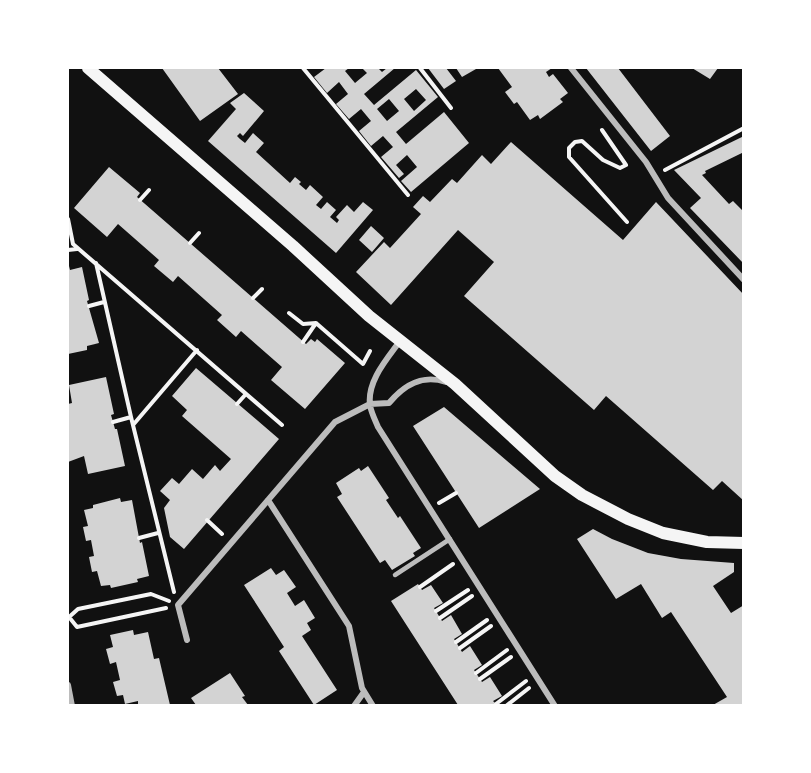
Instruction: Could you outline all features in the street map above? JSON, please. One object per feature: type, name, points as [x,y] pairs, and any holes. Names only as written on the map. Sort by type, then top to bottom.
[{"type":"main road","points":[[88,68],[293,246],[369,316],[455,384],[555,476],[582,495],[628,519],[663,533],[707,542],[744,543]]},
{"type":"street","points":[[571,68],[646,162],[668,198],[744,280]]},
{"type":"street","points":[[400,341],[374,380],[370,404],[378,427],[555,705]]},
{"type":"street","points":[[187,640],[178,605],[335,422],[370,404],[389,403],[410,383],[433,378],[455,384]]},
{"type":"street","points":[[268,500],[349,626],[364,692],[372,705]]},
{"type":"street","points":[[68,685],[72,705]]},
{"type":"street","points":[[354,705],[364,692]]},
{"type":"lane","points":[[395,574],[450,539]]},
{"type":"path","points":[[303,68],[408,195]]},
{"type":"path","points":[[420,68],[451,108]]},
{"type":"path","points":[[604,111],[593,119],[626,165],[620,168],[603,160],[582,141],[574,142],[569,148],[569,157],[627,222]]},
{"type":"path","points":[[653,176],[744,128]]},
{"type":"path","points":[[140,200],[149,190]]},
{"type":"path","points":[[68,219],[73,244],[282,425]]},
{"type":"path","points":[[190,243],[198,233]]},
{"type":"path","points":[[68,250],[78,248]]},
{"type":"path","points":[[96,263],[130,417],[178,605],[77,627],[68,617],[78,609],[151,594]]},
{"type":"path","points":[[253,298],[262,289]]},
{"type":"path","points":[[88,306],[104,302]]},
{"type":"path","points":[[289,313],[303,324],[316,323],[363,364],[370,351]]},
{"type":"path","points":[[303,342],[316,323]]},
{"type":"path","points":[[133,426],[197,350]]},
{"type":"path","points":[[237,404],[246,394]]},
{"type":"path","points":[[113,422],[130,417]]},
{"type":"path","points":[[450,496],[456,493]]},
{"type":"path","points":[[207,520],[232,542]]},
{"type":"path","points":[[139,538],[158,533]]},
{"type":"path","points":[[420,587],[462,558]]},
{"type":"path","points":[[436,611],[478,583]]},
{"type":"path","points":[[440,618],[482,590]]},
{"type":"path","points":[[456,642],[497,613]]},
{"type":"path","points":[[460,648],[501,620]]},
{"type":"path","points":[[476,673],[516,643]]},
{"type":"path","points":[[480,679],[521,651]]},
{"type":"path","points":[[496,704],[536,674]]},
{"type":"path","points":[[506,705],[540,681]]},
{"type":"building","points":[[162,68],[218,68],[238,94],[200,121]]},
{"type":"building","points":[[326,68],[349,68],[345,71],[355,83],[367,73],[362,68],[378,68],[382,72],[387,68],[395,68],[364,94],[374,105],[416,70],[438,97],[396,132],[406,144],[444,112],[469,143],[411,192],[401,181],[417,167],[407,155],[396,165],[404,174],[399,178],[381,157],[393,147],[383,136],[371,146],[359,131],[371,121],[361,109],[349,119],[336,104],[348,94],[339,82],[327,93],[314,77]],"holes":[[[416,89],[426,100],[414,111],[404,99]],[[389,99],[399,111],[387,121],[377,109]]]},
{"type":"building","points":[[428,68],[446,68],[456,81],[444,89]]},
{"type":"building","points":[[456,68],[474,68],[476,69],[462,77]]},
{"type":"building","points":[[498,68],[552,68],[546,72],[549,77],[553,74],[568,93],[560,99],[563,102],[540,119],[538,115],[530,120],[517,102],[514,104],[505,92],[512,87]]},
{"type":"building","points":[[586,68],[618,68],[670,136],[651,151]]},
{"type":"building","points":[[692,68],[718,68],[710,79]]},
{"type":"building","points":[[244,93],[264,111],[243,136],[240,133],[237,136],[240,139],[245,143],[253,133],[264,143],[256,152],[290,183],[295,177],[306,190],[310,185],[323,197],[316,205],[321,209],[327,202],[336,210],[330,217],[337,223],[339,220],[336,217],[347,205],[354,212],[363,202],[373,210],[336,253],[208,141],[236,109],[230,103]]},
{"type":"building","points":[[744,136],[744,152],[705,171],[706,173],[702,175],[729,204],[733,201],[744,212],[744,264],[690,208],[701,198],[674,170]]},
{"type":"building","points":[[511,142],[623,240],[656,202],[744,295],[744,501],[722,481],[713,490],[606,396],[594,410],[464,296],[494,262],[458,230],[391,305],[356,272],[384,242],[390,248],[421,214],[413,207],[423,196],[430,202],[452,179],[457,183],[482,155],[491,164]]},
{"type":"building","points":[[109,167],[140,193],[137,197],[306,344],[311,339],[315,342],[317,339],[345,363],[305,409],[271,380],[282,367],[241,331],[236,337],[217,320],[222,315],[178,276],[173,282],[154,266],[159,260],[118,224],[107,237],[74,208]]},
{"type":"building","points":[[371,226],[384,238],[372,252],[359,240]]},
{"type":"building","points":[[68,262],[70,270],[82,267],[89,300],[87,301],[99,343],[87,346],[87,350],[68,354]]},
{"type":"building","points":[[196,368],[279,439],[184,549],[170,537],[164,508],[170,500],[160,491],[172,478],[179,484],[192,469],[203,479],[215,465],[220,471],[231,459],[182,416],[187,410],[172,396]]},
{"type":"building","points":[[106,377],[114,414],[111,415],[115,429],[117,429],[125,466],[88,474],[84,456],[68,462],[68,404],[72,403],[69,385]]},
{"type":"building","points":[[444,407],[540,489],[479,528],[413,426]]},
{"type":"building","points":[[368,466],[389,498],[386,500],[398,518],[400,516],[421,548],[413,553],[415,556],[392,570],[385,560],[380,563],[337,497],[342,494],[336,483],[359,468],[361,471]]},
{"type":"building","points":[[120,498],[121,502],[132,500],[149,576],[137,579],[138,582],[111,588],[110,585],[101,586],[97,571],[92,572],[89,557],[94,556],[91,540],[86,541],[83,527],[88,526],[84,510],[93,508],[93,505]]},
{"type":"building","points":[[593,529],[648,553],[681,559],[734,563],[734,572],[713,586],[731,613],[744,605],[744,705],[713,705],[727,697],[671,612],[662,618],[641,584],[616,599],[577,539]]},
{"type":"building","points":[[271,568],[276,575],[284,570],[296,587],[287,593],[295,606],[304,600],[315,618],[307,623],[311,630],[302,636],[337,690],[314,705],[279,651],[284,647],[244,585]]},
{"type":"building","points":[[418,584],[422,590],[431,585],[443,603],[434,608],[442,621],[451,615],[462,634],[454,639],[462,652],[470,646],[482,665],[474,670],[482,682],[490,677],[502,696],[493,701],[497,705],[458,705],[391,601]]},
{"type":"building","points":[[133,630],[134,635],[148,632],[154,659],[159,658],[170,705],[138,705],[138,701],[125,704],[123,695],[117,696],[113,682],[120,680],[116,662],[110,664],[106,649],[113,647],[110,635]]},
{"type":"building","points":[[230,673],[248,705],[196,705],[191,698]]}]
